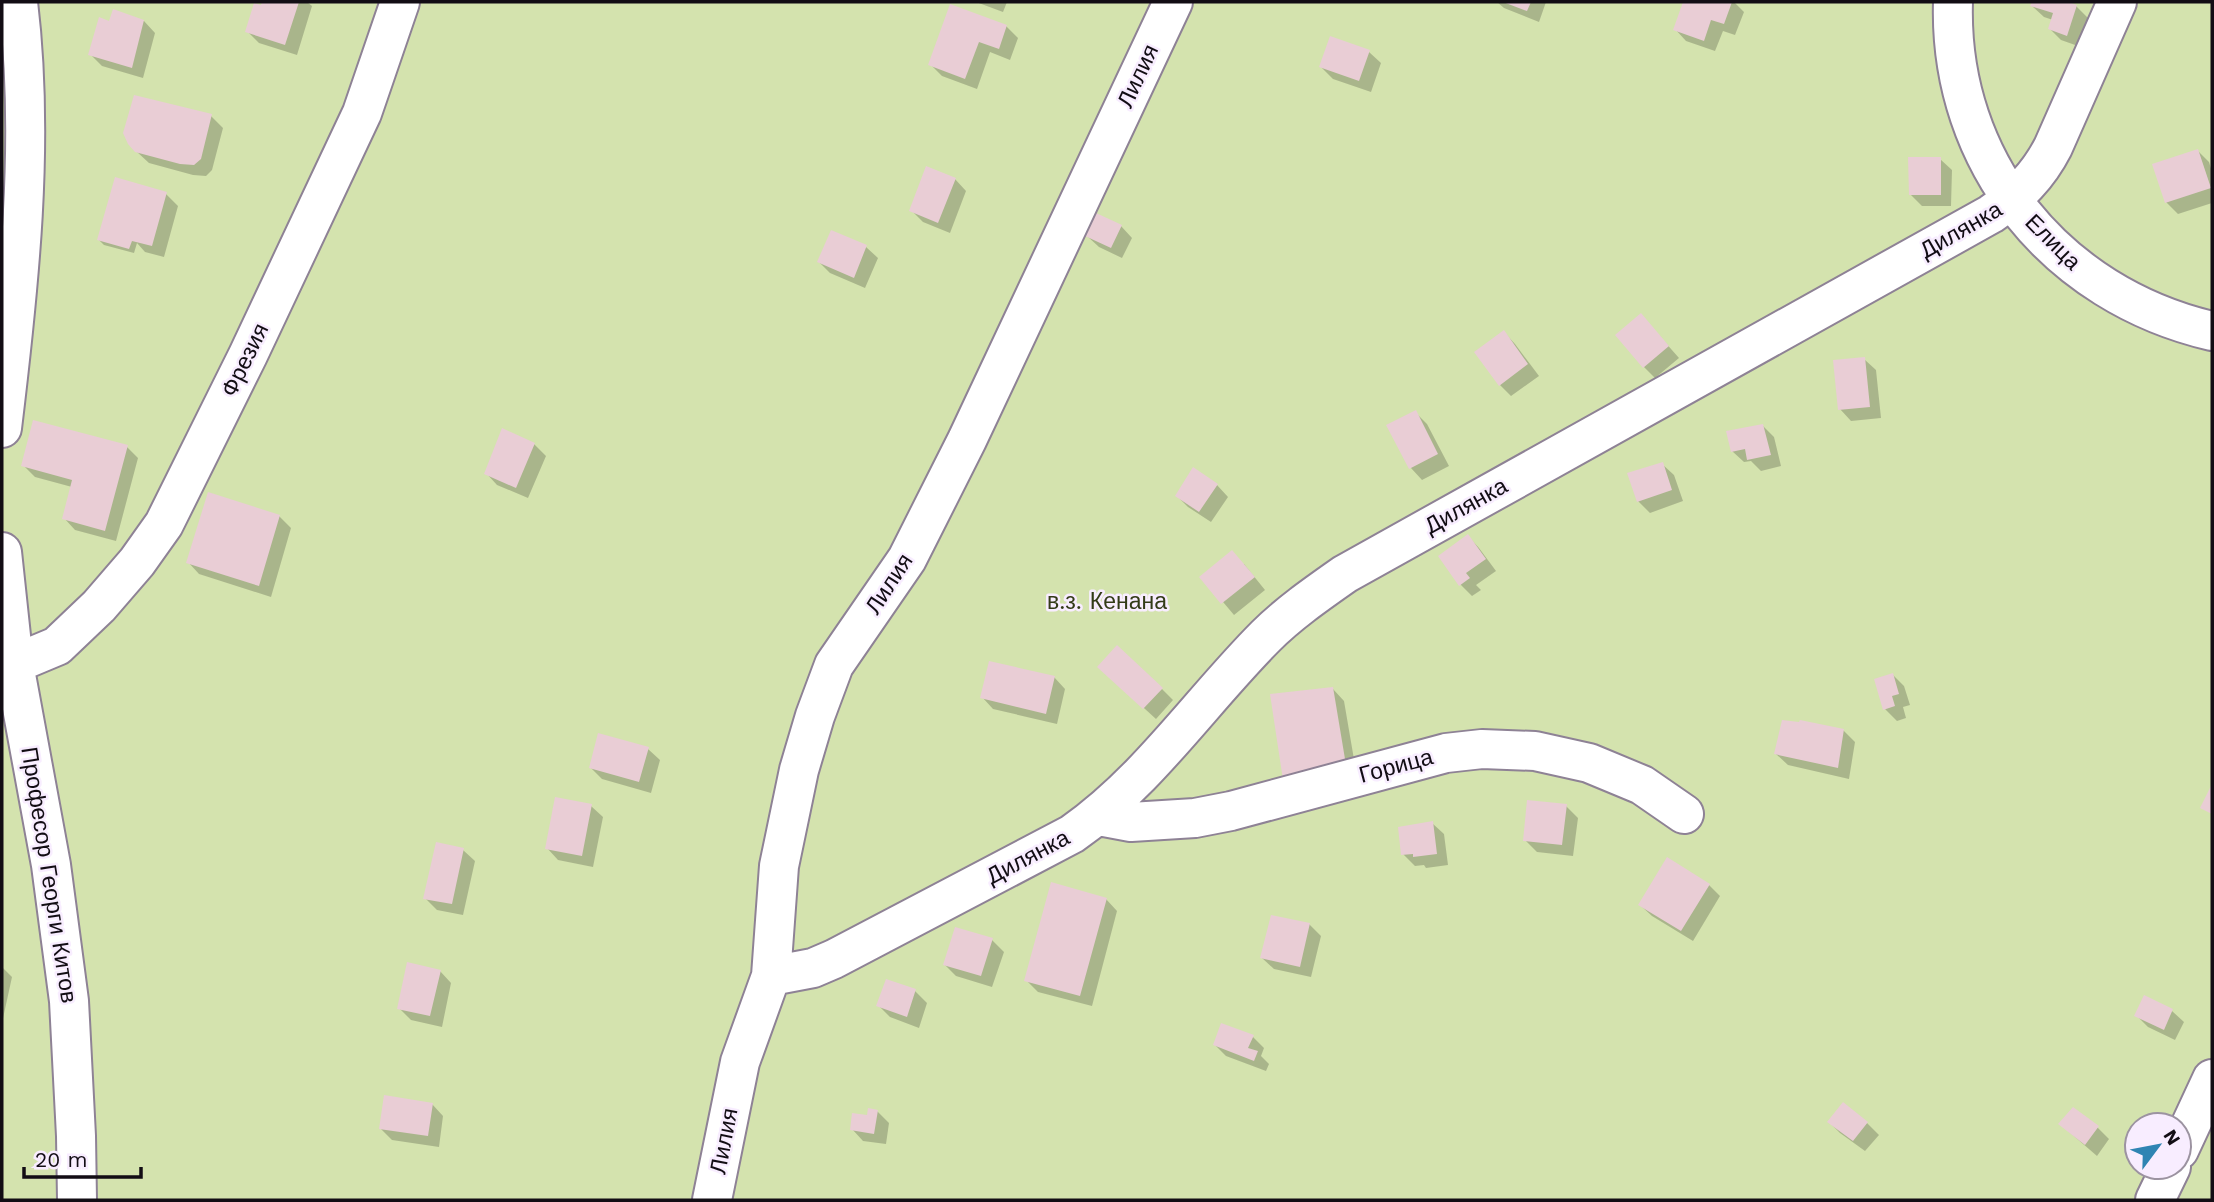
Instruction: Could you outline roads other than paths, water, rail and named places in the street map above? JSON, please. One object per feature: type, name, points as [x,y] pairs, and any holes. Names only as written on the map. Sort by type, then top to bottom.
[{"type":"street","points":[[2,428],[25,190],[18,2]]},
{"type":"street","name":"Фрезия","points":[[14,664],[57,646],[107,597],[137,562],[164,524],[248,355],[362,113],[400,2]]},
{"type":"street","name":"Лилия","points":[[712,1200],[740,1062],[771,976],[779,866],[802,759],[834,666],[907,559],[967,440],[1173,2]]},
{"type":"street","name":"Елица","points":[[1954,2],[1955,55],[1972,122],[1984,151],[2012,200],[2043,238],[2091,278],[2121,298],[2152,313],[2212,331]]},
{"type":"street","name":"Дилянка","points":[[771,976],[813,968],[834,959],[1072,834],[1099,816],[1147,768],[1268,634],[1345,574],[2012,200],[2032,181],[2048,157],[2117,2]]},
{"type":"street","name":"Професор Георги Китов","points":[[2,552],[14,664],[51,865],[69,1001],[77,1200]]},
{"type":"street","name":"Горица","points":[[1099,816],[1130,822],[1195,818],[1231,811],[1446,753],[1482,749],[1535,751],[1589,763],[1642,785],[1685,814]]},
{"type":"street","points":[[2193,1120],[2212,1079]]},
{"type":"street","points":[[2155,1200],[2164,1181]]},
{"type":"park label","name":"в.з. Кенана","points":[[1107,601]]}]
